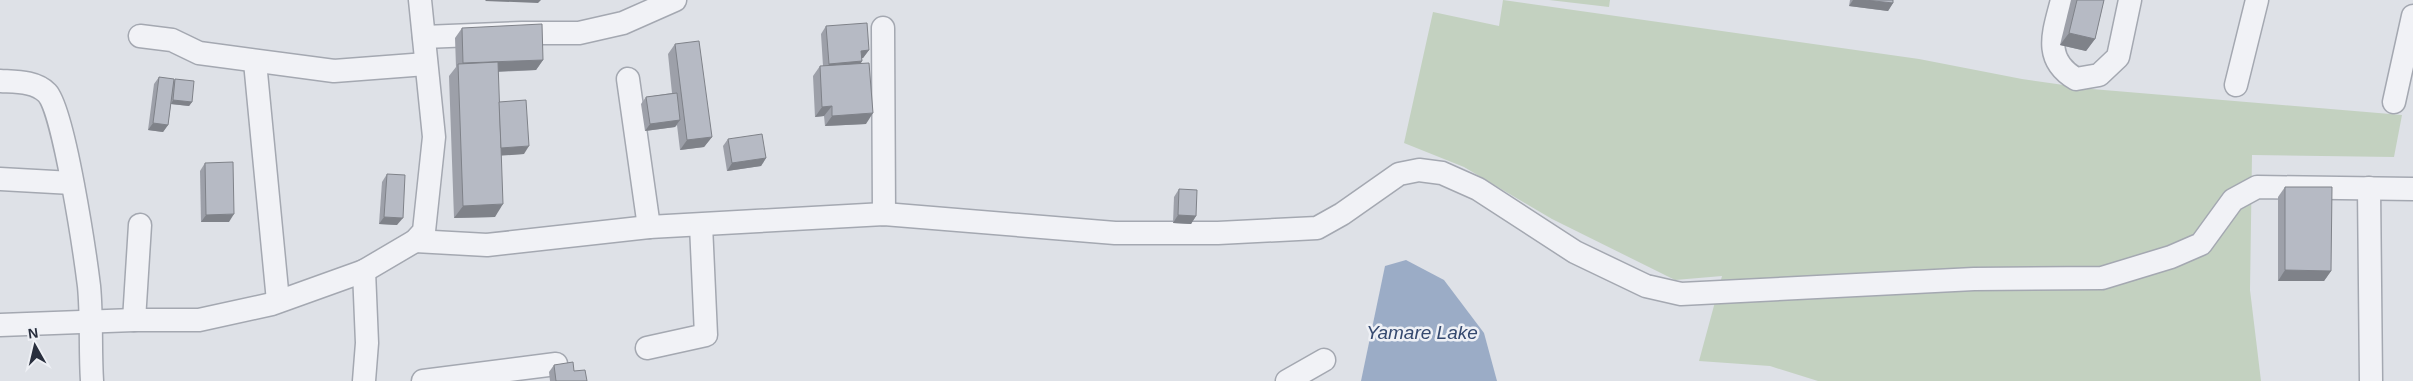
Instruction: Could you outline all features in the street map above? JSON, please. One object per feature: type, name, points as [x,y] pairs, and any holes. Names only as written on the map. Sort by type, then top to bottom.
[{"type":"street","points":[[0,325],[134,320],[199,320],[272,304],[364,271],[415,241],[424,231],[434,137],[420,0]]},
{"type":"street","points":[[424,38],[522,33],[579,33],[623,23],[676,0]]},
{"type":"street","points":[[2062,0],[2052,39],[2056,61],[2064,72],[2076,79],[2099,75],[2118,57],[2130,0]]},
{"type":"street","points":[[2236,85],[2257,0]]},
{"type":"street","points":[[2394,102],[2413,16]]},
{"type":"street","points":[[883,28],[884,214]]},
{"type":"street","points":[[140,36],[172,40],[199,53],[255,62],[334,71],[426,64]]},
{"type":"street","points":[[255,62],[278,301]]},
{"type":"street","points":[[628,79],[649,227]]},
{"type":"street","points":[[0,81],[31,84],[47,94],[56,110],[72,183],[89,288],[92,381]]},
{"type":"street","points":[[415,241],[487,245],[649,227],[884,214],[1115,233],[1218,232],[1317,228],[1342,214],[1399,174],[1420,170],[1442,173],[1478,189],[1575,252],[1646,286],[1681,294],[1974,279],[2102,278],[2171,257],[2201,244],[2233,200],[2257,187],[2413,188]]},
{"type":"street","points":[[0,179],[72,183]]},
{"type":"street","points":[[2369,188],[2371,381]]},
{"type":"street","points":[[134,320],[140,225]]},
{"type":"street","points":[[647,348],[706,336],[701,225]]},
{"type":"street","points":[[364,271],[366,343],[364,381]]},
{"type":"street","points":[[1287,381],[1324,360]]},
{"type":"street","points":[[423,381],[556,364]]},
{"type":"green space","points":[[1503,0],[1919,59],[2022,79],[2092,89],[2402,115],[2394,157],[2252,155],[2250,290],[2261,381],[1818,381],[1770,366],[1699,361],[1722,276],[1675,280],[1552,219],[1464,167],[1404,143],[1433,12],[1499,26]]},
{"type":"green space","points":[[1549,0],[1610,0],[1609,7]]},
{"type":"water","name":"Yamare Lake","points":[[1406,260],[1444,280],[1484,333],[1497,381],[1361,381],[1385,266]]},
{"type":"building","points":[[1865,0],[1893,0],[1893,3]]},
{"type":"building","points":[[2077,0],[2104,0],[2095,39],[2069,33]]},
{"type":"building","points":[[867,23],[869,50],[861,51],[862,61],[829,64],[826,26]]},
{"type":"building","points":[[542,24],[543,60],[463,63],[462,28]]},
{"type":"building","points":[[699,41],[712,137],[687,140],[675,44]]},
{"type":"building","points":[[498,62],[503,204],[463,206],[458,64]]},
{"type":"building","points":[[869,63],[873,113],[832,116],[832,106],[822,107],[820,66]]},
{"type":"building","points":[[159,77],[174,79],[168,125],[153,123]]},
{"type":"building","points":[[175,79],[194,81],[192,102],[173,100]]},
{"type":"building","points":[[677,93],[680,120],[650,124],[646,97]]},
{"type":"building","points":[[526,100],[529,146],[501,148],[499,102]]},
{"type":"building","points":[[762,134],[766,158],[732,163],[728,139]]},
{"type":"building","points":[[233,162],[234,214],[206,215],[205,163]]},
{"type":"building","points":[[387,174],[405,175],[403,218],[384,217]]},
{"type":"building","points":[[2285,187],[2332,187],[2331,271],[2285,270]]},
{"type":"building","points":[[1179,189],[1197,190],[1196,216],[1178,215]]},
{"type":"building","points":[[573,362],[574,371],[585,370],[587,381],[556,381],[554,365]]}]
